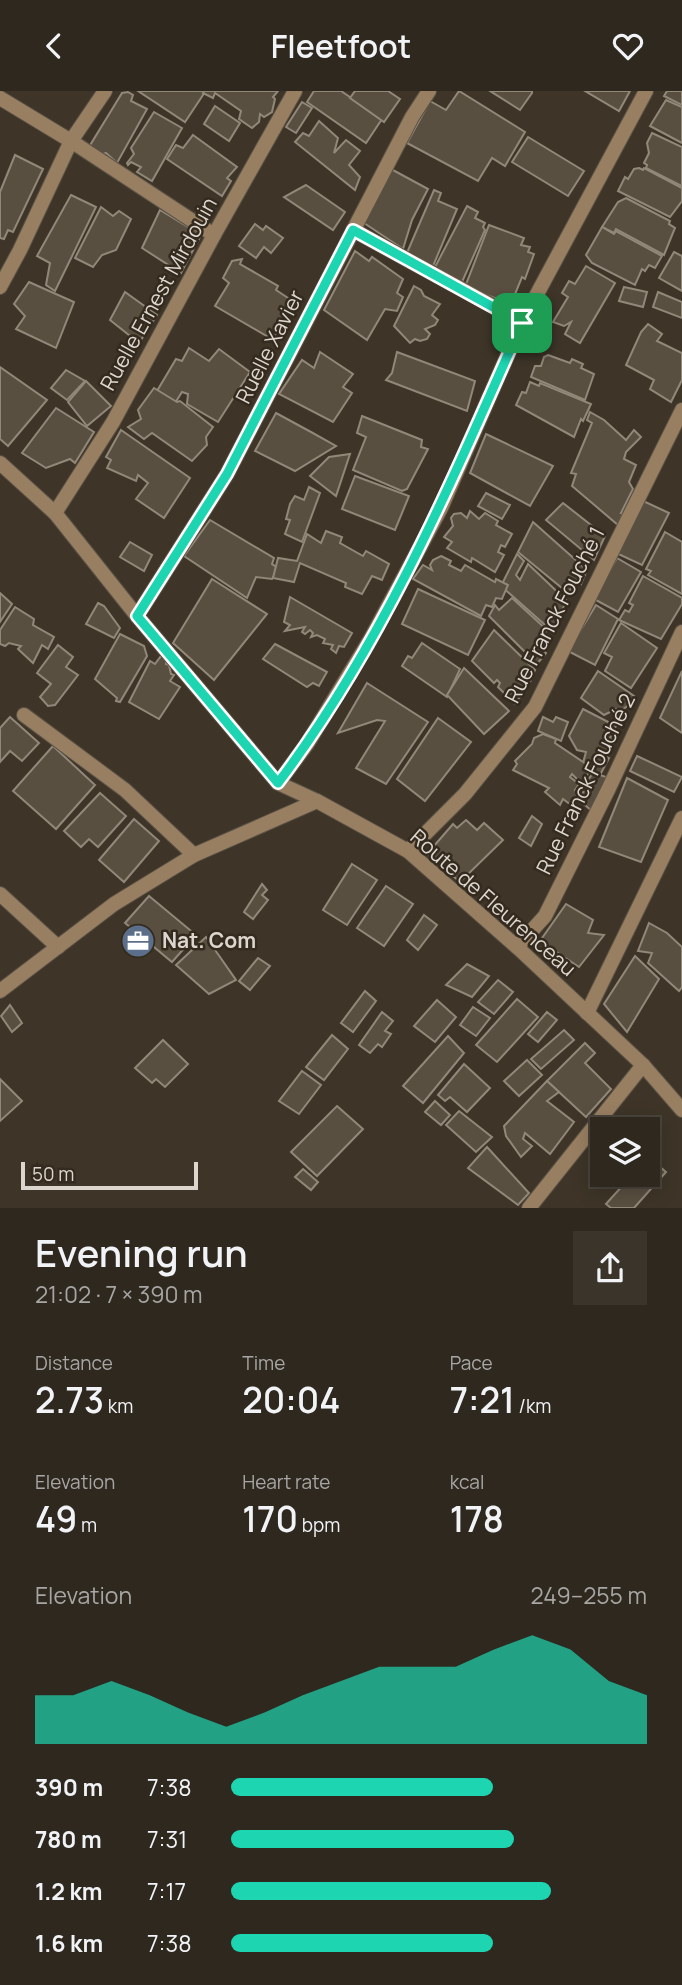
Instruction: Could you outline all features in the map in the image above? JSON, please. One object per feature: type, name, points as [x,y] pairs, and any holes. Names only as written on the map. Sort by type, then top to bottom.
[{"type":"street","points":[[0,286],[71,141],[105,91]]},
{"type":"street","name":"Ruelle Ernest Mirdouin","points":[[55,513],[113,422],[295,91]]},
{"type":"street","name":"Ruelle Xavier","points":[[137,616],[227,474],[412,117],[429,91]]},
{"type":"street","points":[[0,463],[55,513],[137,616],[278,783],[307,744],[370,640],[428,532],[522,323],[646,91]]},
{"type":"street","points":[[0,99],[71,141],[214,235]]},
{"type":"street","points":[[353,230],[522,323]]},
{"type":"street","name":"Rue Franck Fouché 1","points":[[408,851],[465,794],[535,707],[682,410]]},
{"type":"street","name":"Rue Franck Fouché 2","points":[[517,947],[545,916],[682,632]]},
{"type":"street","points":[[24,715],[125,790],[194,855]]},
{"type":"street","name":"Route de Fleurenceau","points":[[278,783],[317,801],[408,851],[517,947],[643,1065],[682,1110]]},
{"type":"street","points":[[0,991],[114,904],[194,855],[317,801]]},
{"type":"street","points":[[587,1013],[682,818]]},
{"type":"street","points":[[0,894],[58,947]]},
{"type":"street","points":[[529,1208],[643,1065]]},
{"type":"building","points":[[138,91],[204,91],[205,92],[185,122]]},
{"type":"building","points":[[278,91],[273,97],[275,99],[272,112],[264,117],[260,114],[259,122],[252,128],[239,119],[241,111],[215,93],[213,98],[203,93]]},
{"type":"building","points":[[314,91],[341,91],[382,119],[366,143],[307,102]]},
{"type":"building","points":[[355,91],[388,91],[400,99],[384,122],[350,98]]},
{"type":"building","points":[[459,91],[525,132],[505,166],[492,158],[478,181],[407,143],[430,101],[446,110]]},
{"type":"building","points":[[490,91],[532,91],[532,93],[520,110]]},
{"type":"building","points":[[585,91],[630,91],[619,111]]},
{"type":"building","points":[[667,91],[682,91],[682,105],[664,96]]},
{"type":"building","points":[[122,93],[133,95],[131,101],[147,109],[117,163],[106,153],[97,156],[89,147]]},
{"type":"building","points":[[666,100],[682,107],[682,143],[650,126]]},
{"type":"building","points":[[302,102],[312,108],[296,133],[286,127]]},
{"type":"building","points":[[215,106],[240,123],[229,141],[204,124]]},
{"type":"building","points":[[154,112],[182,128],[152,181],[137,172],[141,167],[127,163],[134,154],[131,148]]},
{"type":"building","points":[[319,121],[338,138],[334,153],[346,140],[360,151],[349,165],[360,177],[355,190],[295,142],[303,133],[309,136]]},
{"type":"building","points":[[652,133],[682,147],[682,186],[646,168],[644,163],[649,153],[647,143]]},
{"type":"building","points":[[193,135],[237,167],[227,178],[231,181],[222,196],[167,159],[176,145],[183,148]]},
{"type":"building","points":[[528,137],[584,171],[568,196],[512,162]]},
{"type":"building","points":[[15,155],[43,169],[13,232],[8,230],[4,239],[0,238],[0,192]]},
{"type":"building","points":[[644,168],[682,188],[682,201],[670,217],[618,191],[625,177],[628,179],[634,169]]},
{"type":"building","points":[[391,169],[428,189],[412,220],[403,249],[364,223]]},
{"type":"building","points":[[306,185],[345,212],[333,230],[284,197]]},
{"type":"building","points":[[434,190],[441,193],[438,201],[457,209],[433,266],[406,255]]},
{"type":"building","points":[[71,195],[96,207],[55,291],[46,285],[50,263],[37,256]]},
{"type":"building","points":[[626,198],[670,221],[669,224],[675,228],[664,255],[616,229],[614,233],[602,227],[618,202]]},
{"type":"building","points":[[467,206],[478,212],[475,218],[485,223],[485,230],[462,282],[435,267]]},
{"type":"building","points":[[101,207],[113,216],[119,211],[131,219],[116,250],[102,255],[93,267],[75,258]]},
{"type":"building","points":[[160,210],[201,235],[181,273],[142,248]]},
{"type":"building","points":[[255,224],[263,230],[266,226],[283,238],[271,253],[264,247],[256,258],[239,246]]},
{"type":"building","points":[[489,225],[524,238],[521,245],[530,247],[528,252],[534,254],[525,279],[522,277],[511,304],[465,287]]},
{"type":"building","points":[[602,227],[614,234],[616,231],[662,256],[655,268],[649,265],[645,271],[642,269],[635,285],[592,263],[586,255]]},
{"type":"building","points":[[355,251],[369,261],[372,257],[403,279],[397,293],[403,297],[397,311],[385,309],[367,340],[324,310]]},
{"type":"building","points":[[674,252],[682,256],[682,291],[659,278]]},
{"type":"building","points":[[242,259],[240,264],[278,286],[276,290],[291,300],[283,313],[285,319],[273,338],[215,306],[229,283],[223,278],[232,261]]},
{"type":"building","points":[[586,266],[615,283],[580,343],[565,334],[571,322],[564,326],[553,322],[568,297],[562,293],[569,281],[575,284]]},
{"type":"building","points":[[29,282],[74,302],[56,348],[16,329],[25,316],[14,304]]},
{"type":"building","points":[[414,286],[421,290],[424,296],[440,304],[432,315],[438,320],[435,325],[425,329],[430,334],[427,339],[415,339],[410,343],[394,326]]},
{"type":"building","points":[[624,287],[647,292],[643,307],[619,301]]},
{"type":"building","points":[[125,292],[157,315],[139,343],[110,320]]},
{"type":"building","points":[[658,292],[682,302],[682,318],[653,307]]},
{"type":"building","points":[[648,324],[662,334],[657,341],[682,353],[682,380],[671,402],[650,389],[654,380],[626,365],[641,332]]},
{"type":"building","points":[[189,348],[209,361],[219,349],[250,372],[218,422],[187,404],[188,394],[182,392],[175,403],[157,391],[176,359],[182,361]]},
{"type":"building","points":[[320,352],[353,374],[343,387],[352,393],[333,422],[279,394],[302,360],[314,368]]},
{"type":"building","points":[[397,352],[475,381],[467,411],[386,380],[392,373]]},
{"type":"building","points":[[548,355],[570,363],[572,359],[583,364],[581,368],[594,374],[585,400],[531,377],[535,366],[541,366],[544,357]]},
{"type":"building","points":[[0,367],[47,400],[8,446],[0,439]]},
{"type":"building","points":[[66,370],[85,381],[67,400],[51,388]]},
{"type":"building","points":[[86,381],[111,406],[87,426],[68,402]]},
{"type":"building","points":[[530,382],[539,386],[540,383],[591,404],[574,437],[516,405],[522,392],[526,393]]},
{"type":"building","points":[[154,388],[177,402],[180,401],[213,427],[206,437],[207,445],[192,461],[152,433],[144,439],[128,427],[141,419],[138,410]]},
{"type":"building","points":[[56,408],[94,432],[75,463],[70,459],[46,468],[22,453]]},
{"type":"building","points":[[590,412],[604,420],[626,440],[634,430],[641,437],[626,452],[624,459],[636,465],[629,482],[633,489],[618,525],[572,486],[576,474],[571,473],[592,423],[587,420]]},
{"type":"building","points":[[276,413],[336,446],[295,471],[255,451]]},
{"type":"building","points":[[362,416],[422,440],[421,447],[428,449],[407,489],[402,491],[353,470],[366,437],[357,433]]},
{"type":"building","points":[[121,430],[190,478],[164,518],[136,499],[148,483],[138,475],[136,481],[107,468],[111,460],[106,457]]},
{"type":"building","points":[[486,434],[553,466],[530,506],[470,473]]},
{"type":"building","points":[[350,454],[336,496],[310,476],[329,457]]},
{"type":"building","points":[[355,476],[409,496],[395,530],[342,509]]},
{"type":"building","points":[[309,487],[320,493],[302,542],[285,534],[290,520],[286,519],[295,496],[304,500]]},
{"type":"building","points":[[486,493],[510,505],[502,519],[478,506]]},
{"type":"building","points":[[641,500],[669,513],[642,565],[614,552]]},
{"type":"building","points":[[563,503],[605,536],[594,560],[546,520]]},
{"type":"building","points":[[470,511],[479,519],[485,513],[498,521],[496,525],[512,534],[505,547],[501,545],[498,552],[504,555],[495,572],[472,558],[471,562],[447,548],[452,542],[444,537],[453,526],[451,518],[454,514],[461,513],[467,518]]},
{"type":"building","points":[[210,520],[274,558],[272,564],[278,568],[272,579],[256,577],[247,598],[184,556]]},
{"type":"building","points":[[533,522],[587,570],[581,584],[576,581],[568,593],[518,552]]},
{"type":"building","points":[[326,531],[342,537],[340,543],[363,556],[366,551],[389,564],[382,580],[372,576],[362,594],[345,587],[346,583],[300,563],[294,582],[273,578],[278,558],[297,561],[307,534],[321,543]]},
{"type":"building","points":[[665,532],[682,542],[682,594],[648,575],[651,571],[646,569]]},
{"type":"building","points":[[130,542],[152,555],[144,571],[120,557]]},
{"type":"building","points":[[517,554],[524,561],[516,575],[520,580],[528,564],[566,600],[554,633],[501,586]]},
{"type":"building","points":[[441,556],[451,561],[449,565],[461,571],[465,565],[495,582],[496,579],[508,585],[502,599],[496,598],[492,607],[486,605],[481,616],[413,579],[423,565],[432,570],[430,565],[433,560]]},
{"type":"building","points":[[617,558],[641,572],[618,612],[594,599]]},
{"type":"building","points":[[643,576],[682,598],[682,604],[661,639],[619,620],[625,610],[629,612],[633,605],[629,603]]},
{"type":"building","points":[[212,579],[267,614],[214,680],[173,643]]},
{"type":"building","points":[[418,589],[485,620],[468,655],[402,624]]},
{"type":"building","points":[[0,593],[12,604],[0,622]]},
{"type":"building","points":[[290,597],[352,633],[344,647],[339,646],[336,653],[331,649],[333,645],[323,643],[325,639],[317,635],[311,637],[313,633],[310,630],[305,634],[302,632],[305,627],[285,631],[290,625],[284,622]]},
{"type":"building","points":[[512,598],[547,630],[543,635],[547,639],[541,647],[546,653],[537,664],[489,616],[495,605],[499,610]]},
{"type":"building","points":[[98,603],[104,606],[120,628],[114,638],[86,624]]},
{"type":"building","points":[[596,605],[618,619],[595,665],[568,651]]},
{"type":"building","points":[[15,607],[34,619],[33,625],[54,637],[48,649],[42,645],[33,663],[18,649],[21,646],[0,644],[0,630]]},
{"type":"building","points":[[621,623],[657,648],[631,688],[605,671],[612,657],[604,653]]},
{"type":"building","points":[[494,630],[535,670],[515,704],[498,687],[500,683],[497,680],[494,683],[472,661]]},
{"type":"building","points":[[120,634],[144,646],[147,656],[120,702],[95,679]]},
{"type":"building","points":[[422,643],[460,669],[447,697],[402,666],[408,656],[412,658]]},
{"type":"building","points":[[275,644],[327,672],[319,686],[313,683],[307,687],[263,659]]},
{"type":"building","points":[[58,645],[73,657],[66,667],[78,675],[55,705],[48,706],[40,697],[51,684],[37,673]]},
{"type":"building","points":[[161,656],[167,658],[166,664],[174,675],[170,681],[180,687],[159,719],[129,702],[150,661],[155,664]]},
{"type":"building","points":[[464,668],[509,711],[484,734],[447,695]]},
{"type":"building","points":[[598,671],[634,696],[633,701],[619,713],[616,709],[604,715],[581,698]]},
{"type":"building","points":[[682,671],[682,733],[660,718]]},
{"type":"building","points":[[367,683],[428,722],[386,784],[356,768],[385,721],[377,720],[338,733]]},
{"type":"building","points":[[583,709],[616,726],[610,738],[615,741],[600,775],[609,778],[593,812],[579,800],[593,768],[583,763],[586,752],[577,750],[569,736]]},
{"type":"building","points":[[10,717],[39,743],[22,761],[10,751],[0,762],[0,728]]},
{"type":"building","points":[[543,717],[553,722],[556,717],[568,722],[561,741],[538,731]]},
{"type":"building","points":[[438,718],[471,742],[425,801],[397,779]]},
{"type":"building","points":[[543,734],[556,739],[555,743],[592,768],[581,783],[572,774],[570,777],[579,784],[575,790],[578,793],[571,805],[563,799],[560,805],[545,792],[549,788],[513,770],[517,764],[515,761],[532,744],[534,738]]},
{"type":"building","points":[[53,746],[95,785],[56,829],[13,791]]},
{"type":"building","points":[[637,756],[682,777],[674,792],[630,771]]},
{"type":"building","points":[[627,778],[668,800],[641,862],[599,847]]},
{"type":"building","points":[[100,793],[126,816],[98,847],[89,839],[81,847],[64,831]]},
{"type":"building","points":[[532,816],[542,824],[531,846],[519,838]]},
{"type":"building","points":[[134,819],[159,841],[124,882],[99,860]]},
{"type":"building","points":[[466,820],[477,830],[484,823],[503,840],[460,882],[427,854],[453,824],[457,828]]},
{"type":"building","points":[[352,864],[377,880],[347,925],[323,910]]},
{"type":"building","points":[[262,884],[267,890],[262,895],[268,900],[253,919],[244,912]]},
{"type":"building","points":[[386,886],[413,904],[384,946],[357,928]]},
{"type":"building","points":[[149,896],[196,935],[172,962],[125,923]]},
{"type":"building","points":[[566,904],[593,920],[588,933],[604,935],[579,967],[540,941]]},
{"type":"building","points":[[424,915],[437,925],[418,950],[407,940]]},
{"type":"building","points":[[649,923],[667,933],[682,947],[682,987],[679,991],[648,963],[652,953],[638,951]]},
{"type":"building","points":[[206,937],[236,980],[209,994],[176,965]]},
{"type":"building","points":[[635,956],[659,979],[627,1032],[604,1004]]},
{"type":"building","points":[[258,958],[270,966],[250,990],[239,981]]},
{"type":"building","points":[[467,964],[489,976],[472,997],[446,985]]},
{"type":"building","points":[[498,980],[513,992],[494,1014],[478,1002]]},
{"type":"building","points":[[365,991],[376,1001],[353,1032],[341,1023]]},
{"type":"building","points":[[517,999],[538,1017],[497,1062],[476,1045]]},
{"type":"building","points":[[437,1000],[456,1017],[435,1042],[414,1026]]},
{"type":"building","points":[[10,1005],[22,1023],[12,1032],[1,1016]]},
{"type":"building","points":[[473,1007],[490,1018],[476,1036],[460,1025]]},
{"type":"building","points":[[382,1012],[393,1021],[385,1031],[391,1034],[382,1047],[378,1044],[370,1053],[359,1045]]},
{"type":"building","points":[[547,1012],[557,1020],[538,1042],[528,1034]]},
{"type":"building","points":[[564,1030],[574,1040],[541,1069],[531,1059]]},
{"type":"building","points":[[332,1035],[348,1049],[324,1080],[306,1067]]},
{"type":"building","points":[[448,1036],[464,1053],[423,1103],[403,1086]]},
{"type":"building","points":[[163,1040],[188,1064],[165,1087],[156,1079],[152,1083],[135,1068]]},
{"type":"building","points":[[585,1043],[595,1053],[585,1063],[611,1089],[586,1117],[547,1081]]},
{"type":"building","points":[[527,1060],[542,1075],[519,1096],[504,1081]]},
{"type":"building","points":[[464,1064],[490,1088],[467,1112],[450,1097],[445,1101],[438,1095]]},
{"type":"building","points":[[302,1071],[321,1085],[299,1114],[279,1101]]},
{"type":"building","points":[[0,1079],[22,1101],[0,1121]]},
{"type":"building","points":[[547,1081],[559,1092],[547,1101],[574,1122],[550,1154],[525,1133],[523,1139],[532,1146],[521,1157],[506,1136],[504,1126]]},
{"type":"building","points":[[435,1101],[450,1115],[441,1125],[425,1112]]},
{"type":"building","points":[[337,1106],[363,1129],[317,1176],[291,1152]]},
{"type":"building","points":[[459,1111],[492,1137],[476,1152],[446,1125]]},
{"type":"building","points":[[487,1147],[529,1193],[518,1205],[468,1168]]},
{"type":"building","points":[[660,1167],[666,1172],[660,1179]]},
{"type":"building","points":[[303,1169],[318,1182],[311,1190],[295,1177]]},
{"type":"building","points":[[621,1187],[653,1187],[634,1208],[611,1208],[606,1204]]},
{"type":"place","name":"Nat. Com","points":[[138,941]]},
{"type":"route","points":[[353,230],[522,323],[441,507],[370,640],[307,744],[278,783],[137,616],[227,474],[353,230]]}]
